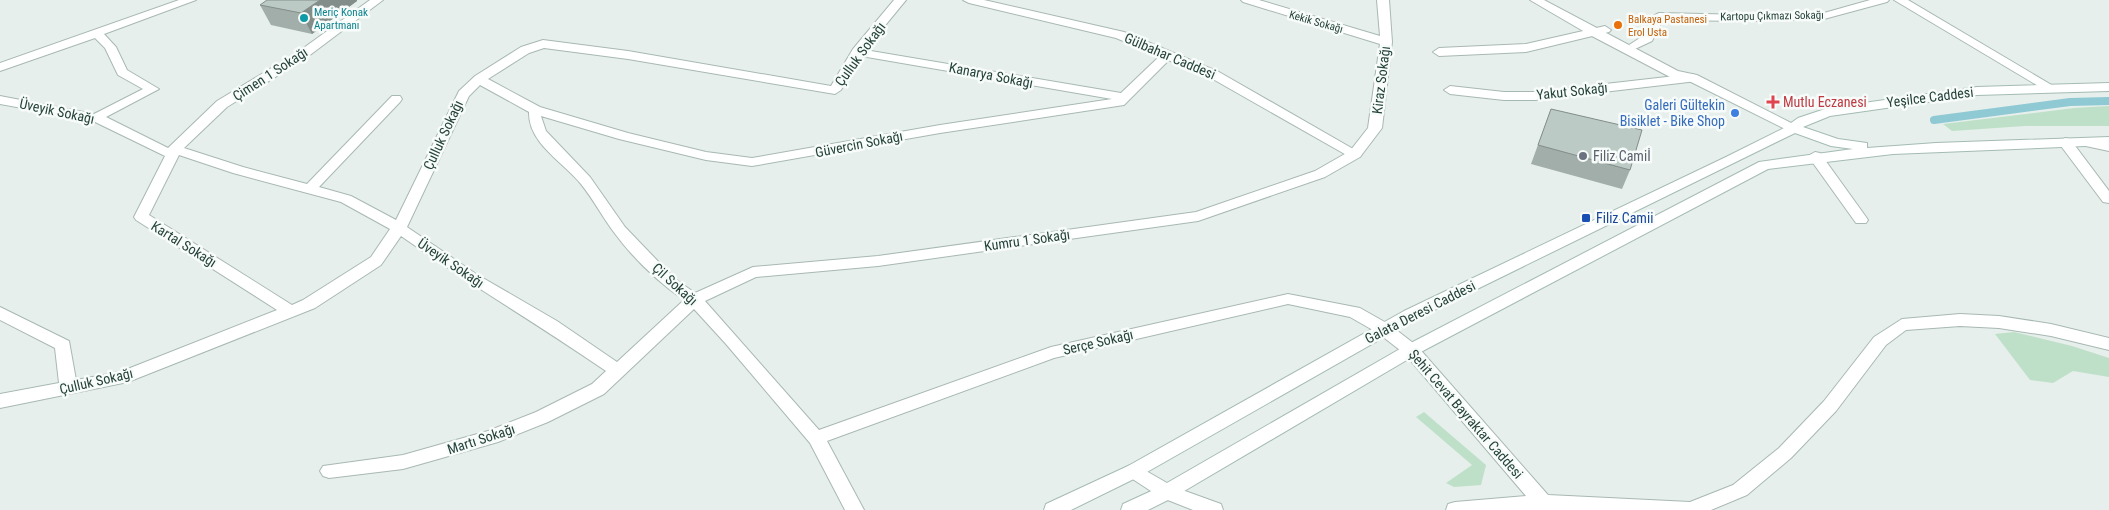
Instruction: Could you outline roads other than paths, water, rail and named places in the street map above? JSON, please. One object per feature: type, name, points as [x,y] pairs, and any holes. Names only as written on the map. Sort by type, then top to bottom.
[{"type":"street","points":[[0,67],[190,0]]},
{"type":"street","name":"Çimen 1 Sokağı","points":[[171,151],[222,104],[302,55],[377,0]]},
{"type":"street","name":"Çulluk Sokağı","points":[[0,401],[122,378],[309,304],[376,261],[399,228],[463,94],[478,79],[525,50],[543,44],[628,55],[835,90],[857,52],[900,0]]},
{"type":"street","name":"Gülbahar Caddesi","points":[[969,0],[1120,35],[1215,75],[1355,154]]},
{"type":"street","name":"Kekik Sokağı","points":[[1247,0],[1386,42]]},
{"type":"street","name":"Kiraz Sokağı","points":[[1355,154],[1375,128],[1386,42],[1383,0]]},
{"type":"street","points":[[1536,0],[1600,32],[1674,74],[1693,78],[1794,128],[1836,142],[1890,148]]},
{"type":"street","points":[[1554,0],[1600,32],[1635,45],[1684,69],[1693,78]]},
{"type":"street","name":"Kartopu Çıkmazı Sokağı","points":[[1635,45],[1648,38],[1660,16],[1747,18],[1824,16],[1883,0]]},
{"type":"street","points":[[1900,0],[2049,87]]},
{"type":"street","points":[[96,32],[110,47],[122,72],[153,89],[106,111],[97,118]]},
{"type":"street","points":[[1439,52],[1526,48],[1600,32]]},
{"type":"street","name":"Kanarya Sokağı","points":[[857,52],[964,69],[1048,86],[1125,97]]},
{"type":"street","name":"Güvercin Sokağı","points":[[535,110],[624,136],[706,156],[752,162],[940,129],[1119,102],[1168,55]]},
{"type":"street","name":"Yakut Sokağı","points":[[1450,90],[1504,96],[1534,96],[1693,78]]},
{"type":"street","points":[[478,79],[535,110]]},
{"type":"street","name":"Yeşilce Caddesi","points":[[1794,128],[1803,121],[1828,112],[1896,101],[1977,91],[2049,87],[2109,87]]},
{"type":"street","points":[[310,189],[396,99]]},
{"type":"street","name":"Üveyik Sokağı","points":[[0,100],[97,118],[171,151],[346,198],[399,228],[471,278],[551,325],[618,371]]},
{"type":"street","name":"Çil Sokağı","points":[[535,110],[535,120],[540,132],[560,157],[585,180],[620,230],[670,283],[694,300],[732,340],[816,438],[856,510]]},
{"type":"street","name":"Galata Deresi Caddesi","points":[[1053,510],[1134,471],[1384,329],[1794,128]]},
{"type":"street","points":[[1130,510],[1167,492],[1412,350],[1764,165],[1815,156],[1890,148],[2109,141]]},
{"type":"street","points":[[2065,142],[2108,199]]},
{"type":"street","points":[[2086,142],[2109,148]]},
{"type":"street","name":"Kartal Sokağı","points":[[171,151],[141,217],[290,311]]},
{"type":"street","name":"Kumru 1 Sokağı","points":[[694,300],[753,272],[878,261],[1198,216],[1320,174],[1355,154]]},
{"type":"street","points":[[1815,156],[1861,220]]},
{"type":"street","name":"Serçe Sokağı","points":[[816,438],[1051,353],[1288,299],[1354,312],[1384,329]]},
{"type":"street","points":[[618,371],[694,300]]},
{"type":"street","points":[[1,313],[63,346],[68,388]]},
{"type":"street","points":[[1455,510],[1543,502],[1690,510],[1740,490],[1785,453],[1830,406],[1880,341],[1902,325],[1960,320],[1999,322],[2051,330],[2109,344]]},
{"type":"street","name":"Şehit Cevat Bayraktar Caddesi","points":[[1384,329],[1412,350],[1543,502]]},
{"type":"street","name":"Martı Sokağı","points":[[329,471],[403,462],[492,438],[542,418],[598,390],[618,371]]},
{"type":"street","points":[[1134,471],[1167,492],[1214,510]]},
{"type":"waterway","points":[[1934,120],[2070,102],[2109,101]]},
{"type":"place","name":"Meriç Konak Apartmanı","points":[[304,18]]},
{"type":"place","name":"Balkaya Pastanesi Erol Usta","points":[[1618,25]]},
{"type":"place","name":"Mutlu Eczanesi","points":[[1773,102]]},
{"type":"place","name":"Galeri Gültekin Bisiklet - Bike Shop","points":[[1735,113]]},
{"type":"place","name":"Filiz Camiİ","points":[[1583,156]]},
{"type":"place","name":"Filiz Camii","points":[[1586,218]]}]
